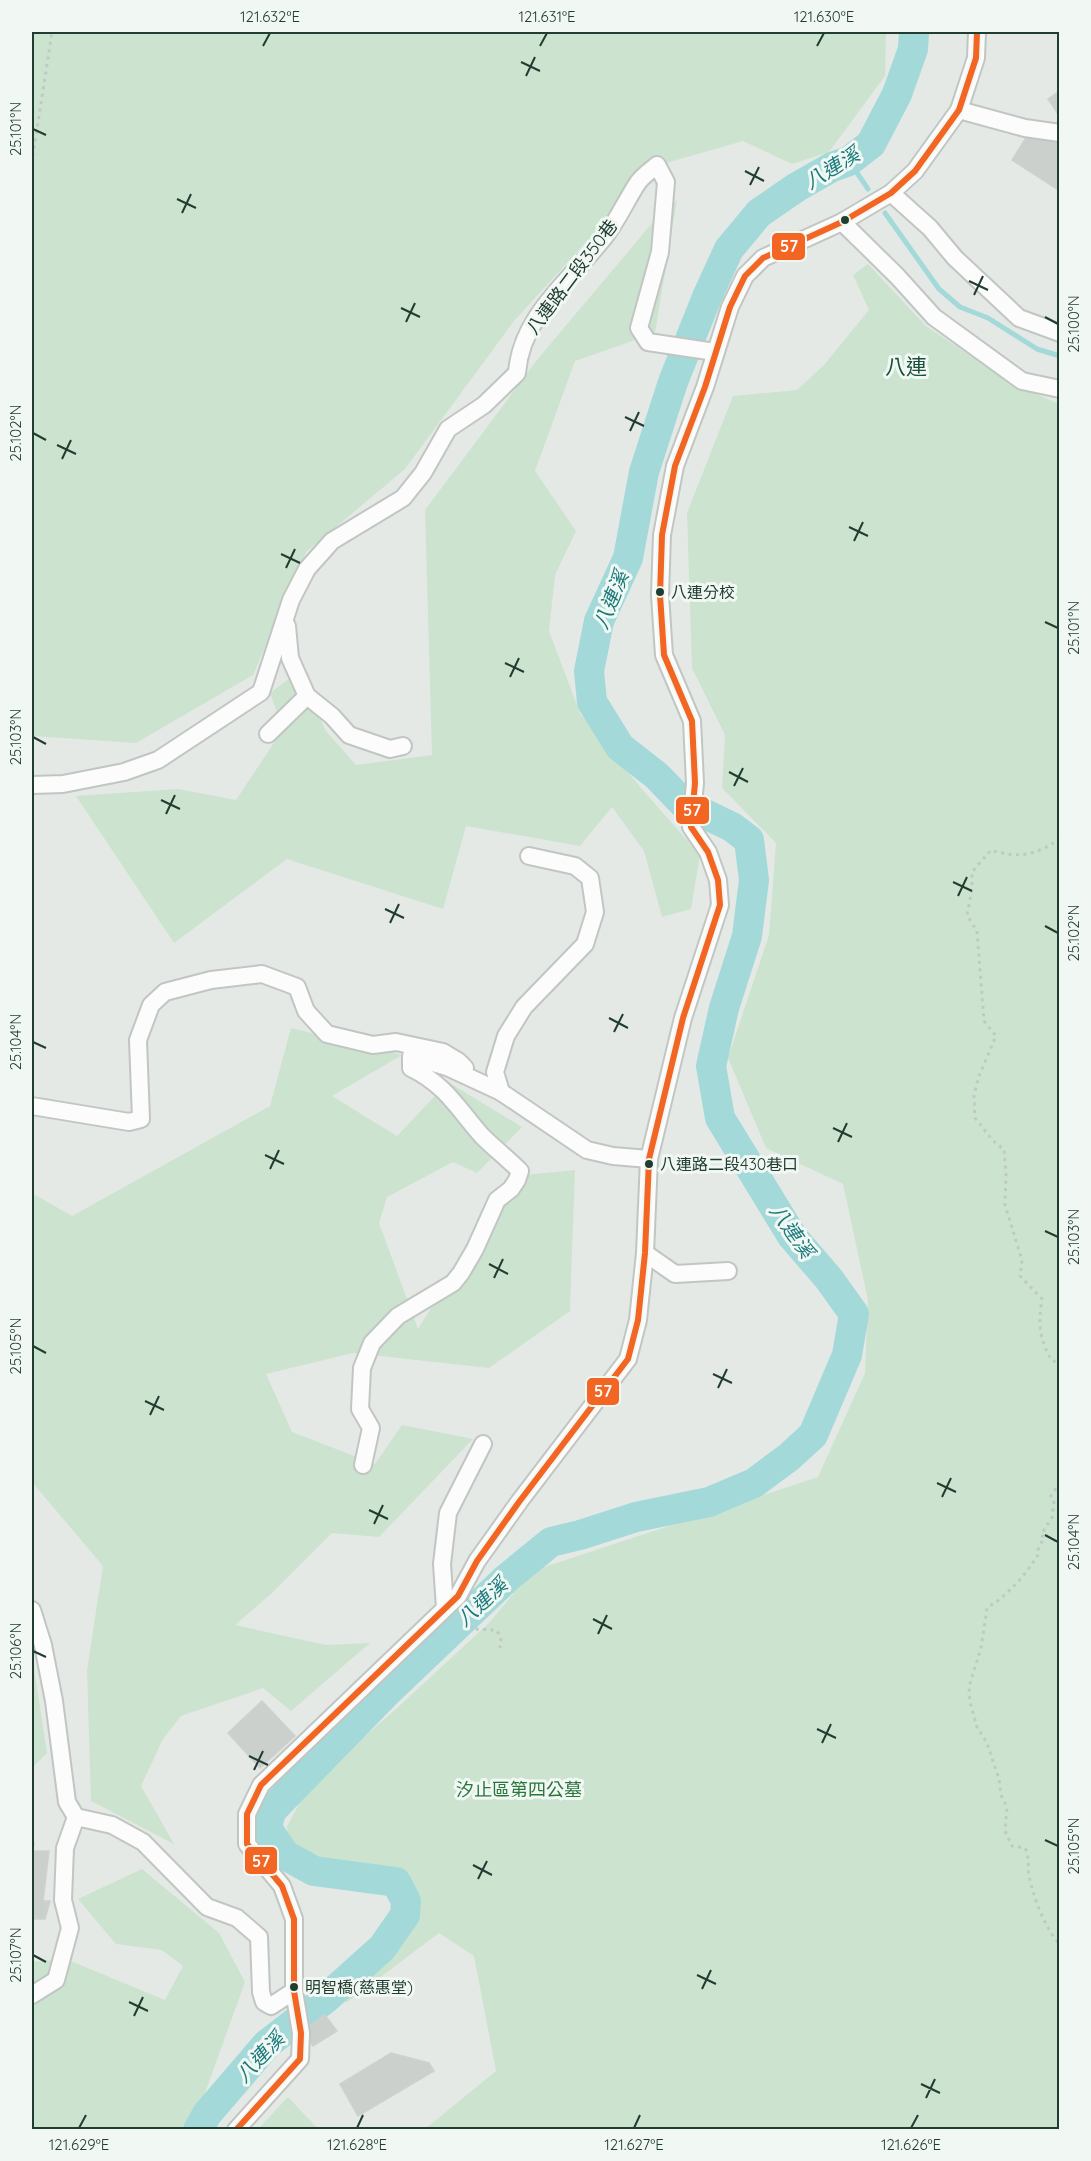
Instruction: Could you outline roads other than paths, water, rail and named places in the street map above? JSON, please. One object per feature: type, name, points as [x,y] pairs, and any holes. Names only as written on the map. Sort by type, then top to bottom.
[{"type":"street","points":[[236,2130],[300,2059],[301,2033],[295,1996],[294,1918],[282,1886],[247,1844],[247,1814],[261,1785],[451,1609],[477,1561],[628,1359],[638,1320],[645,1253],[649,1159],[683,1018],[720,905],[718,880],[708,852],[691,827],[695,783],[692,721],[664,655],[660,596],[662,535],[675,466],[705,387],[730,307],[745,276],[763,258],[842,222],[891,193],[915,171],[959,110],[976,58],[977,32]]},
{"type":"street","points":[[959,110],[1025,128],[1059,133]]},
{"type":"street","name":"八連路二段350巷","points":[[32,785],[63,784],[84,780],[124,772],[158,760],[261,692],[291,600],[307,569],[332,541],[403,498],[423,473],[448,429],[484,405],[517,373],[518,356],[530,328],[560,287],[605,236],[638,182],[657,165],[666,182],[660,252],[639,328],[648,342],[715,352]]},
{"type":"street","points":[[891,193],[930,228],[955,258],[1019,318],[1059,333]]},
{"type":"street","points":[[842,222],[897,276],[934,317],[1022,381],[1059,389]]},
{"type":"street","points":[[287,616],[290,658],[307,696],[332,716],[349,735],[390,750],[403,746]]},
{"type":"street","points":[[268,734],[307,696]]},
{"type":"street","points":[[501,1092],[495,1072],[506,1036],[524,1007],[585,944],[595,912],[590,878],[574,866],[528,855]]},
{"type":"street","points":[[32,1106],[129,1122],[141,1119],[138,1040],[151,1005],[165,992],[211,980],[262,974],[297,987],[306,1011],[327,1034],[373,1045],[396,1042],[443,1052],[458,1061],[478,1082]]},
{"type":"street","points":[[363,1465],[371,1428],[360,1409],[362,1368],[372,1343],[398,1316],[453,1283],[470,1257],[497,1200],[511,1189],[520,1171],[484,1137],[450,1095],[426,1075],[411,1068],[411,1056],[447,1067],[501,1092],[587,1150],[613,1156],[649,1159]]},
{"type":"street","points":[[645,1253],[675,1274],[728,1271]]},
{"type":"street","points":[[451,1609],[442,1564],[448,1513],[483,1443]]},
{"type":"street","points":[[32,1610],[43,1646],[54,1701],[67,1802],[76,1817],[112,1825],[143,1842],[207,1907],[237,1918],[259,1937],[261,1992],[264,2002],[271,2006],[295,1996]]},
{"type":"street","points":[[32,1995],[56,1980],[70,1928],[63,1900],[65,1848],[76,1817]]},
{"type":"waterway","name":"八連溪","points":[[198,2130],[207,2114],[267,2044],[324,2000],[382,1948],[405,1915],[406,1901],[396,1882],[314,1871],[285,1855],[267,1828],[271,1811],[388,1691],[507,1578],[551,1542],[636,1517],[709,1502],[754,1483],[789,1457],[813,1435],[847,1355],[854,1314],[829,1279],[792,1236],[720,1118],[711,1066],[724,1008],[747,936],[754,880],[749,840],[732,827],[684,804],[657,776],[620,747],[592,702],[589,671],[599,621],[628,558],[644,472],[673,382],[729,249],[759,213],[797,187],[832,167],[849,161],[871,144],[897,94],[913,49],[914,32]]},
{"type":"waterway","points":[[849,161],[868,189]]},
{"type":"waterway","points":[[885,213],[939,289],[960,307],[988,318],[1037,349],[1060,356]]},
{"type":"place","name":"八連分校","points":[[660,592]]},
{"type":"place","name":"八連路二段430巷口","points":[[649,1164]]},
{"type":"place","name":"明智橋(慈惠堂)","points":[[294,1987]]},
{"type":"district","name":"八連","points":[[906,367]]},
{"type":"park label","name":"汐止區第四公墓","points":[[519,1790]]}]
